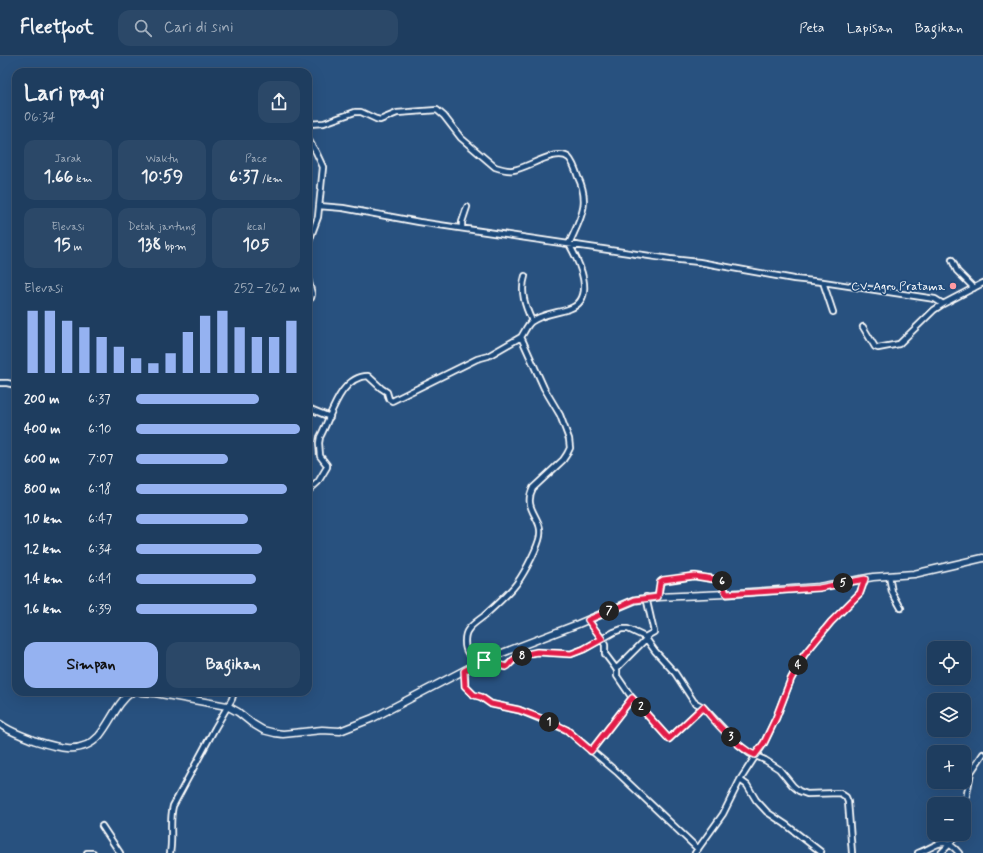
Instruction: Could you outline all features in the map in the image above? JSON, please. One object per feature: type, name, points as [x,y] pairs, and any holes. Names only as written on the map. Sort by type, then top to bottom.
[{"type":"street","points":[[312,124],[324,122],[355,112],[361,112],[380,120],[398,113],[437,110],[444,116],[461,138],[495,167],[513,170],[549,156],[566,156],[569,158],[583,186],[585,199],[579,222],[569,244],[582,273],[584,291],[583,295],[573,307],[532,321],[521,337],[488,356],[477,359],[392,401],[389,399],[387,392],[368,376],[361,377],[344,388],[337,399],[320,437],[320,456],[327,467],[318,482],[312,487]]},
{"type":"street","points":[[312,146],[323,167],[318,217],[312,233]]},
{"type":"street","points":[[319,206],[343,208],[462,228],[699,262],[794,279],[935,299],[943,304]]},
{"type":"street","points":[[462,228],[462,222],[468,207]]},
{"type":"street","points":[[952,260],[957,271],[974,288]]},
{"type":"street","points":[[525,276],[522,284],[523,295],[532,321]]},
{"type":"street","points":[[823,282],[833,312]]},
{"type":"street","points":[[863,327],[876,347],[896,345],[943,304],[983,283]]},
{"type":"street","points":[[521,337],[544,388],[566,427],[570,448],[563,460],[533,488],[530,494],[529,505],[539,523],[539,540],[526,567],[510,592],[467,631],[465,642],[467,651],[470,654],[484,660],[506,667],[513,660],[522,655],[537,652],[571,654],[584,649],[614,632],[625,629],[646,638],[655,651],[675,673],[694,702],[703,707],[737,743],[749,753],[779,769],[793,786],[807,794],[840,794],[846,797],[848,802],[852,853]]},
{"type":"street","points":[[0,383],[12,384]]},
{"type":"street","points":[[312,410],[330,417]]},
{"type":"street","points":[[172,696],[227,706],[263,730],[275,733],[283,734],[322,730],[340,731],[373,718],[484,660],[646,597],[819,588],[865,579],[914,574],[983,558]]},
{"type":"street","points":[[658,597],[660,584],[662,581],[694,576],[720,580],[726,594]]},
{"type":"street","points":[[889,576],[892,592],[901,608]]},
{"type":"street","points":[[464,671],[465,686],[474,695],[481,697],[491,704],[519,710],[551,722],[567,730],[618,773],[697,851],[722,814],[740,780],[764,743],[776,718],[791,679],[804,655],[831,622],[860,593],[865,579]]},
{"type":"street","points":[[616,669],[646,638],[654,632],[646,597]]},
{"type":"street","points":[[588,620],[602,639],[605,645],[605,654],[616,669],[617,676],[632,698],[669,739],[703,707]]},
{"type":"street","points":[[0,724],[11,731],[55,747],[66,749],[85,746],[93,742],[100,735],[123,699],[127,696]]},
{"type":"street","points":[[170,853],[172,845],[171,814],[173,806],[233,696]]},
{"type":"street","points":[[591,751],[632,698]]},
{"type":"street","points":[[966,797],[971,772],[983,754]]},
{"type":"street","points":[[740,780],[747,785],[756,800],[767,812],[821,852]]},
{"type":"street","points":[[102,826],[120,853]]},
{"type":"street","points":[[941,853],[952,841]]},
{"type":"street","points":[[918,853],[939,844],[946,843],[950,844],[959,853]]},
{"type":"street","points":[[87,853],[93,853]]},
{"type":"place","name":"CV. Agro Pratama","points":[[953,286]]},
{"type":"route","points":[[686,576],[717,578],[722,581],[726,594],[819,588],[865,579],[860,593],[831,622],[804,655],[791,679],[776,718],[764,743],[755,755],[749,753],[737,743],[703,707],[669,739],[632,698],[591,751],[567,730],[551,722],[509,707],[491,704],[481,697],[474,695],[465,686],[464,671],[484,660],[506,667],[513,660],[522,655],[537,652],[571,654],[584,649],[602,639],[588,620],[635,600],[646,597],[658,597],[660,582],[663,580],[686,576]]}]
